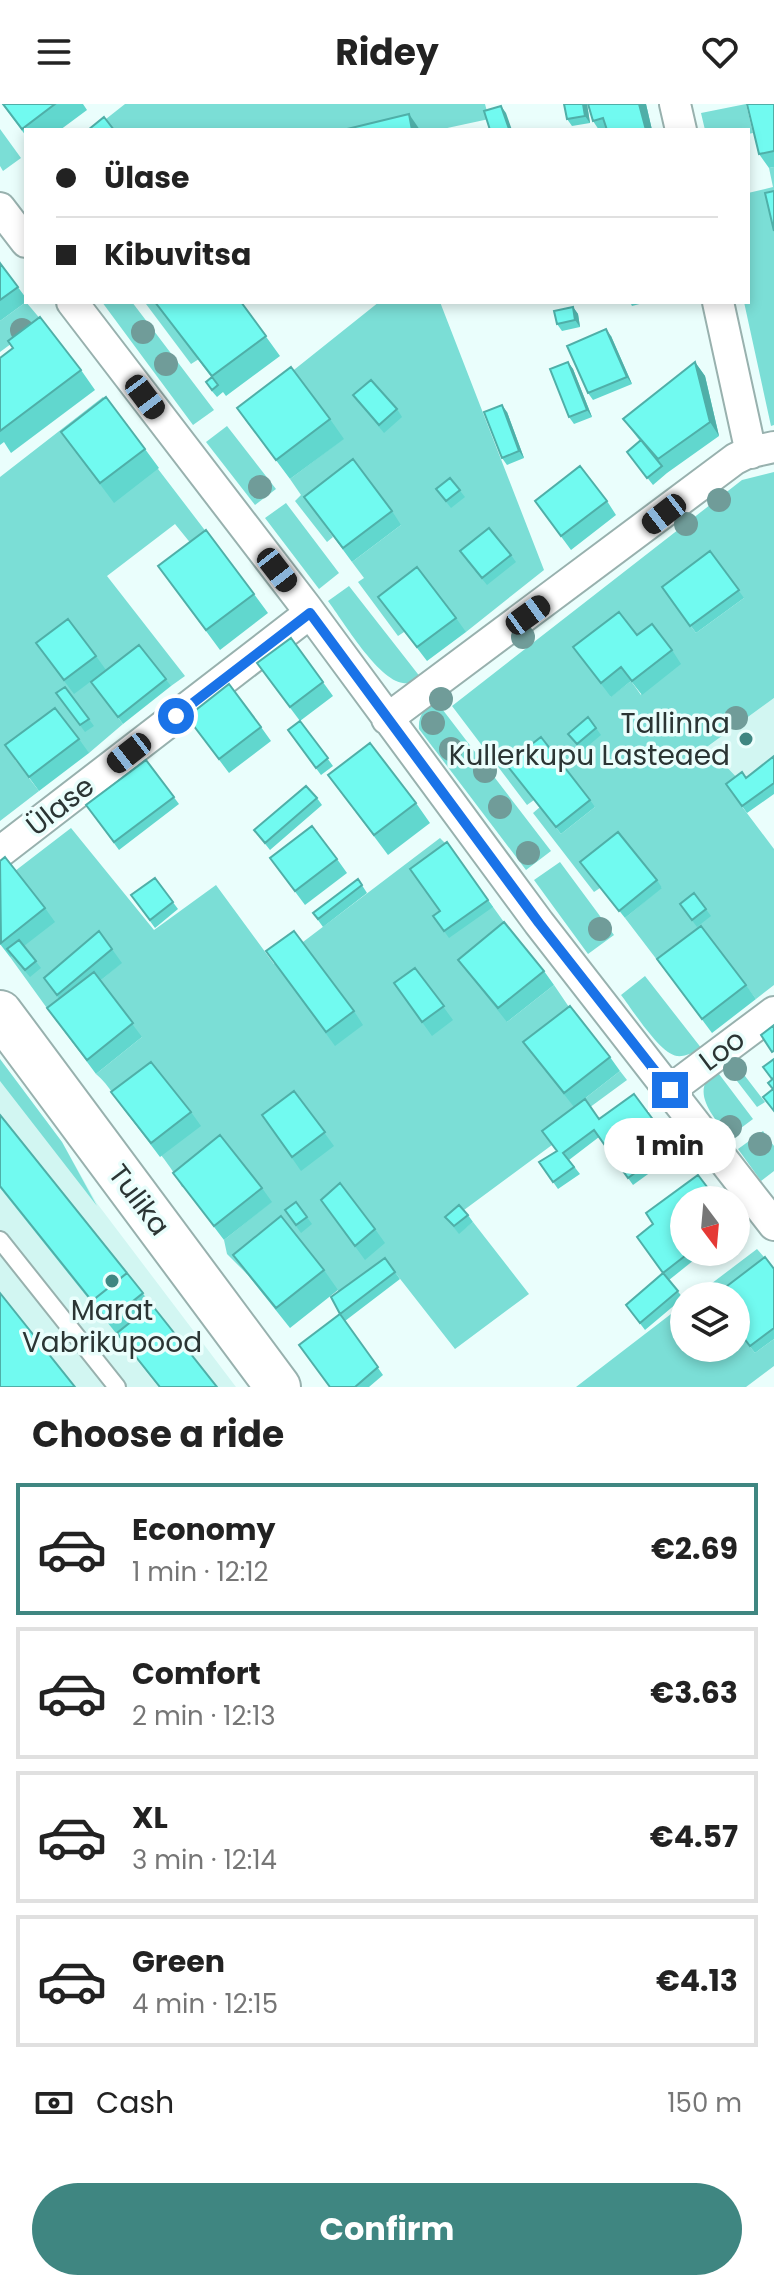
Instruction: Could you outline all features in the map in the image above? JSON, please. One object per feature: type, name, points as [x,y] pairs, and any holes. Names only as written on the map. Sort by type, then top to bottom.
[{"type":"main road","name":"Tulika","points":[[0,1013],[278,1387]]},
{"type":"street","points":[[675,104],[681,128]]},
{"type":"street","points":[[0,208],[24,239]]},
{"type":"street","points":[[74,304],[310,613],[539,923],[774,1225]]},
{"type":"street","points":[[387,719],[735,459],[762,450],[719,304]]},
{"type":"street","name":"Ülase","points":[[0,852],[310,613]]},
{"type":"street","name":"Loo","points":[[670,1090],[774,1012]]},
{"type":"lane","points":[[0,1240],[117,1387]]},
{"type":"shaded area","points":[[125,104],[485,104],[489,119],[447,128],[95,128]]},
{"type":"shaded area","points":[[746,104],[753,133],[750,134],[750,128],[705,128],[701,113]]},
{"type":"shaded area","points":[[0,129],[21,158],[3,171],[0,166]]},
{"type":"shaded area","points":[[774,167],[774,425],[771,426],[744,304],[750,304],[750,193],[773,187],[769,168]]},
{"type":"shaded area","points":[[24,303],[42,321],[0,352],[0,321]]},
{"type":"shaded area","points":[[103,304],[134,304],[214,410],[193,425]]},
{"type":"shaded area","points":[[146,304],[157,304],[199,359],[191,364]]},
{"type":"shaded area","points":[[376,304],[441,304],[544,570],[466,632],[404,632],[398,636],[358,582],[364,578],[352,562],[401,525],[314,510],[333,537],[327,542],[295,501],[301,495],[290,479],[343,439],[252,429],[245,420],[255,401]]},
{"type":"shaded area","points":[[103,397],[220,550],[205,561],[175,524],[107,576],[185,676],[171,686],[96,689],[123,724],[89,753],[15,760],[39,791],[0,821],[0,477]]},
{"type":"shaded area","points":[[227,426],[276,489],[255,505],[206,442]]},
{"type":"shaded area","points":[[774,472],[774,698],[700,752],[720,760],[742,783],[731,792],[774,849],[774,985],[756,999],[711,940],[667,973],[625,918],[662,887],[600,888],[594,892],[533,813],[540,807],[561,834],[595,807],[512,771],[534,800],[527,805],[452,706],[742,480]],"holes":[[[667,594],[744,598],[696,633]],[[662,639],[641,695],[631,681],[610,697]]]},
{"type":"shaded area","points":[[286,503],[339,573],[319,589],[265,518]]},
{"type":"shaded area","points":[[349,586],[421,678],[406,683],[393,679],[372,661],[328,601]]},
{"type":"shaded area","name":"Tallinna Kullerkupu Lasteaed","points":[[774,698],[774,767],[742,783],[699,753]]},
{"type":"shaded area","points":[[436,701],[551,851],[526,870],[419,729],[423,712]]},
{"type":"shaded area","points":[[71,828],[154,930],[216,885],[274,964],[440,838],[514,936],[507,1022],[554,985],[571,1010],[574,1107],[620,1071],[627,1080],[548,1138],[552,1145],[464,1210],[451,1224],[459,1233],[473,1222],[529,1294],[455,1349],[390,1266],[336,1305],[338,1290],[247,1274],[227,1254],[224,1240],[271,1202],[182,1187],[164,1159],[96,1074],[142,1037],[57,1022],[10,957],[15,871]],"holes":[[[121,963],[67,1009],[54,992]]]},
{"type":"shaded area","points":[[560,862],[614,935],[588,954],[534,880]]},
{"type":"shaded area","points":[[645,976],[702,1049],[677,1056],[663,1048],[647,1030],[621,995]]},
{"type":"shaded area","points":[[0,1059],[62,1142],[96,1202],[236,1387],[0,1387]]},
{"type":"shaded area","points":[[0,1059],[62,1142],[97,1206],[0,1081]]},
{"type":"shaded area","points":[[735,1063],[765,1102],[757,1107],[727,1068]]},
{"type":"shaded area","points":[[716,1070],[753,1119],[729,1137],[711,1113],[704,1095],[708,1078]]},
{"type":"shaded area","points":[[763,1131],[774,1146],[774,1171],[761,1181],[738,1149]]},
{"type":"shaded area","points":[[757,1249],[770,1264],[746,1282],[713,1282],[735,1266],[750,1266],[750,1254]]},
{"type":"shaded area","points":[[670,1315],[670,1362],[750,1362],[750,1347],[755,1353],[774,1339],[774,1366],[746,1387],[576,1387]]},
{"type":"building","points":[[3,104],[55,104],[22,129]]},
{"type":"building","points":[[564,104],[583,104],[585,116],[567,119]]},
{"type":"building","points":[[588,104],[639,104],[645,128],[606,128],[603,118],[593,121]]},
{"type":"building","points":[[747,104],[774,104],[774,151],[759,154]]},
{"type":"building","points":[[501,106],[509,128],[489,128],[484,111]]},
{"type":"building","points":[[409,114],[412,128],[351,128]]},
{"type":"building","points":[[104,117],[112,128],[90,128]]},
{"type":"building","points":[[774,191],[774,231],[765,193]]},
{"type":"building","points":[[0,263],[18,287],[0,300]]},
{"type":"building","points":[[157,304],[242,304],[266,336],[212,376]]},
{"type":"building","points":[[573,307],[575,320],[557,324],[554,311]]},
{"type":"building","points":[[40,317],[81,370],[0,431],[0,358],[13,348],[8,341]]},
{"type":"building","points":[[606,329],[627,377],[588,393],[567,346]]},
{"type":"building","points":[[568,362],[587,410],[569,417],[550,369]]},
{"type":"building","points":[[695,362],[710,422],[658,459],[623,419]]},
{"type":"building","points":[[291,367],[330,419],[276,460],[237,408]]},
{"type":"building","points":[[212,377],[218,385],[212,390],[206,382]]},
{"type":"building","points":[[371,380],[397,409],[379,425],[353,395]]},
{"type":"building","points":[[106,397],[145,449],[100,483],[61,432]]},
{"type":"building","points":[[502,405],[519,451],[502,458],[484,412]]},
{"type":"building","points":[[641,440],[662,466],[647,478],[627,452]]},
{"type":"building","points":[[353,459],[392,511],[343,548],[304,497]]},
{"type":"building","points":[[580,466],[607,501],[561,536],[535,501]]},
{"type":"building","points":[[450,478],[460,490],[446,501],[436,489]]},
{"type":"building","points":[[489,528],[511,555],[482,578],[460,551]]},
{"type":"building","points":[[206,530],[254,594],[206,630],[158,566]]},
{"type":"building","points":[[710,551],[739,590],[690,626],[662,587]]},
{"type":"building","points":[[417,567],[456,618],[417,647],[378,597]]},
{"type":"building","points":[[619,612],[637,635],[652,624],[672,650],[632,681],[621,667],[601,683],[573,647]]},
{"type":"building","points":[[68,619],[96,656],[64,680],[36,643]]},
{"type":"building","points":[[291,638],[323,682],[290,707],[257,663]]},
{"type":"building","points":[[139,645],[166,679],[118,717],[91,682]]},
{"type":"building","points":[[229,684],[261,727],[219,759],[187,717]]},
{"type":"building","points":[[65,687],[89,719],[80,725],[56,693]]},
{"type":"building","points":[[55,708],[79,739],[29,777],[5,745]]},
{"type":"building","points":[[588,717],[596,728],[577,744],[568,734]]},
{"type":"building","points":[[300,721],[328,758],[316,768],[288,730]]},
{"type":"building","points":[[541,737],[590,800],[556,827],[506,764]]},
{"type":"building","points":[[370,743],[416,803],[374,835],[328,775]]},
{"type":"building","points":[[774,756],[774,783],[742,806],[726,784],[742,772],[746,778]]},
{"type":"building","points":[[146,760],[174,797],[114,842],[86,805]]},
{"type":"building","points":[[306,786],[317,798],[265,843],[254,830]]},
{"type":"building","points":[[312,826],[337,859],[295,891],[270,858]]},
{"type":"building","points":[[618,832],[657,880],[619,911],[580,862]]},
{"type":"building","points":[[447,842],[488,900],[444,931],[433,916],[440,911],[410,869]]},
{"type":"building","points":[[5,857],[45,908],[1,943],[0,861]]},
{"type":"building","points":[[155,878],[173,902],[150,920],[131,895]]},
{"type":"building","points":[[358,879],[362,885],[318,919],[313,913]]},
{"type":"building","points":[[694,893],[706,909],[692,920],[680,904]]},
{"type":"building","points":[[504,922],[544,971],[498,1008],[458,960]]},
{"type":"building","points":[[701,926],[746,985],[702,1019],[657,959]]},
{"type":"building","points":[[99,931],[112,949],[57,995],[44,978]]},
{"type":"building","points":[[294,931],[354,1011],[326,1032],[266,951]]},
{"type":"building","points":[[19,940],[36,961],[25,970],[7,949]]},
{"type":"building","points":[[415,968],[444,1006],[422,1022],[394,983]]},
{"type":"building","points":[[94,972],[133,1023],[87,1060],[47,1008]]},
{"type":"building","points":[[570,1006],[610,1057],[564,1093],[523,1042]]},
{"type":"building","points":[[774,1025],[774,1051],[772,1052],[761,1035]]},
{"type":"building","points":[[774,1059],[774,1078],[772,1079],[763,1067]]},
{"type":"building","points":[[151,1062],[191,1112],[151,1143],[111,1092]]},
{"type":"building","points":[[774,1078],[774,1111],[763,1097],[773,1089],[768,1083]]},
{"type":"building","points":[[294,1091],[325,1132],[292,1157],[262,1115]]},
{"type":"building","points":[[634,1094],[672,1145],[628,1178],[594,1130],[563,1153],[574,1167],[553,1182],[539,1162],[557,1151],[542,1131],[585,1099],[599,1119]]},
{"type":"building","points":[[0,1115],[127,1273],[92,1301],[0,1186]]},
{"type":"building","points":[[220,1135],[262,1188],[214,1226],[173,1173]]},
{"type":"building","points":[[698,1175],[706,1186],[683,1186]]},
{"type":"building","points":[[340,1183],[375,1229],[355,1246],[321,1200]]},
{"type":"building","points":[[670,1195],[670,1266],[663,1273],[637,1237],[653,1224],[646,1213]]},
{"type":"building","points":[[296,1202],[307,1217],[296,1225],[285,1210]]},
{"type":"building","points":[[459,1205],[468,1215],[454,1226],[445,1217]]},
{"type":"building","points":[[281,1216],[324,1270],[276,1308],[233,1255]]},
{"type":"building","points":[[765,1257],[774,1269],[774,1328],[750,1346],[750,1282],[732,1282]]},
{"type":"building","points":[[385,1258],[395,1272],[340,1314],[331,1297]]},
{"type":"building","points":[[127,1273],[143,1293],[108,1321],[92,1301]]},
{"type":"building","points":[[663,1273],[670,1282],[670,1298],[640,1323],[626,1305]]},
{"type":"building","points":[[0,1293],[75,1387],[0,1387]]},
{"type":"building","points":[[152,1305],[217,1387],[160,1387],[117,1333]]},
{"type":"building","points":[[340,1314],[378,1367],[355,1387],[330,1387],[299,1345]]},
{"type":"place","name":"Tallinna Kullerkupu Lasteaed","points":[[746,739]]},
{"type":"place","name":"Marat Vabrikupood","points":[[112,1281]]},
{"type":"route","points":[[176,716],[310,613],[539,923],[670,1090]]}]
